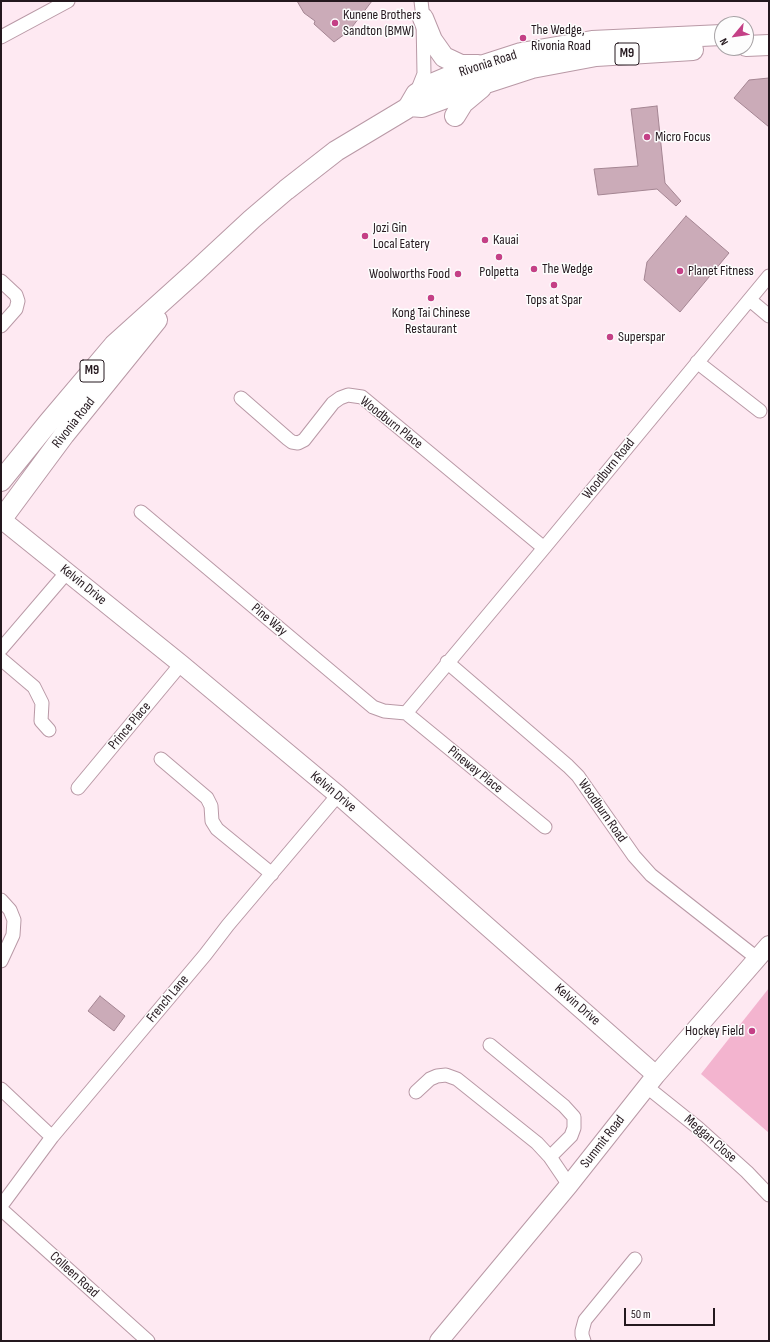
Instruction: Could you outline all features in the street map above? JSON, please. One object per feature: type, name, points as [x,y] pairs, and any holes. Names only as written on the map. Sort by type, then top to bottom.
[{"type":"main road","points":[[422,10],[432,40],[444,57],[487,74],[455,116]]},
{"type":"main road","points":[[754,33],[769,32]]},
{"type":"main road","name":"Rivonia Road","points":[[487,74],[522,53],[592,41],[714,35]]},
{"type":"main road","points":[[754,46],[769,45]]},
{"type":"main road","name":"Rivonia Road","points":[[1,482],[48,423],[114,345],[269,205],[336,151],[416,102],[433,85],[487,74],[532,68],[596,56],[714,49]]},
{"type":"main road","name":"Rivonia Road","points":[[1,520],[64,435],[195,272]]},
{"type":"main road","name":"Kelvin Drive","points":[[1,520],[181,664],[338,795],[652,1081]]},
{"type":"main road","name":"Summit Road","points":[[439,1341],[569,1185],[652,1081],[763,952]]},
{"type":"street","points":[[1,37],[68,1]]},
{"type":"street","points":[[422,10],[433,85]]},
{"type":"street","name":"Woodburn Road","points":[[406,713],[447,662],[544,548],[696,362],[769,276]]},
{"type":"street","points":[[1,281],[16,294],[18,301],[16,309],[1,326]]},
{"type":"street","points":[[750,300],[769,316]]},
{"type":"street","points":[[696,362],[760,411]]},
{"type":"street","name":"Woodburn Place","points":[[241,398],[288,439],[292,442],[298,443],[304,440],[333,403],[348,395],[362,397],[544,548]]},
{"type":"street","name":"Pine Way","points":[[141,512],[361,697],[373,706],[384,711],[406,713]]},
{"type":"street","points":[[1,648],[67,572]]},
{"type":"street","points":[[1,659],[34,687],[42,703],[40,721],[49,730]]},
{"type":"street","name":"Woodburn Road","points":[[447,662],[578,776],[634,856],[652,875],[763,952]]},
{"type":"street","name":"Prince Place","points":[[78,788],[181,664]]},
{"type":"street","name":"Pineway Place","points":[[406,713],[545,827]]},
{"type":"street","points":[[161,759],[207,798],[211,806],[212,821],[218,828],[272,874]]},
{"type":"street","name":"French Lane","points":[[1,1206],[52,1138],[338,795]]},
{"type":"street","points":[[1,900],[10,910],[14,920],[13,935],[1,961]]},
{"type":"street","points":[[490,1045],[564,1106],[574,1117],[574,1128],[571,1136],[550,1156]]},
{"type":"street","points":[[416,1092],[430,1079],[437,1076],[446,1075],[457,1079],[537,1142],[550,1156],[569,1185]]},
{"type":"street","name":"Meggan Close","points":[[652,1081],[697,1127],[747,1172],[769,1195]]},
{"type":"street","points":[[1,1088],[52,1138]]},
{"type":"street","name":"Colleen Road","points":[[1,1209],[148,1341]]},
{"type":"street","points":[[584,1341],[582,1335],[585,1320],[635,1259]]},
{"type":"shaded area","name":"Hockey Field","points":[[769,988],[769,1133],[701,1074]]},
{"type":"building","name":"Kunene Brothers Sandton (BMW)","points":[[297,1],[372,1],[349,31],[334,42],[314,24],[315,21],[304,13]]},
{"type":"building","points":[[769,78],[769,127],[734,98],[749,80]]},
{"type":"building","name":"Micro Focus","points":[[657,106],[665,183],[681,201],[676,206],[657,189],[598,195],[594,169],[638,166],[631,109]]},
{"type":"building","name":"Planet Fitness","points":[[686,216],[729,253],[680,312],[644,280],[647,262]]},
{"type":"building","points":[[100,996],[125,1016],[114,1031],[88,1011]]},
{"type":"place","name":"Kunene Brothers Sandton (BMW)","points":[[335,23]]},
{"type":"place","name":"The Wedge, Rivonia Road","points":[[523,38]]},
{"type":"place","name":"Micro Focus","points":[[647,137]]},
{"type":"place","name":"Jozi Gin Local Eatery","points":[[365,236]]},
{"type":"place","name":"Kauai","points":[[485,240]]},
{"type":"place","name":"Polpetta","points":[[499,257]]},
{"type":"place","name":"The Wedge","points":[[534,269]]},
{"type":"place","name":"Planet Fitness","points":[[680,271]]},
{"type":"place","name":"Woolworths Food","points":[[458,274]]},
{"type":"place","name":"Tops at Spar","points":[[554,285]]},
{"type":"place","name":"Kong Tai Chinese Restaurant","points":[[431,298]]},
{"type":"place","name":"Superspar","points":[[610,337]]},
{"type":"place","name":"Hockey Field","points":[[752,1031]]}]
